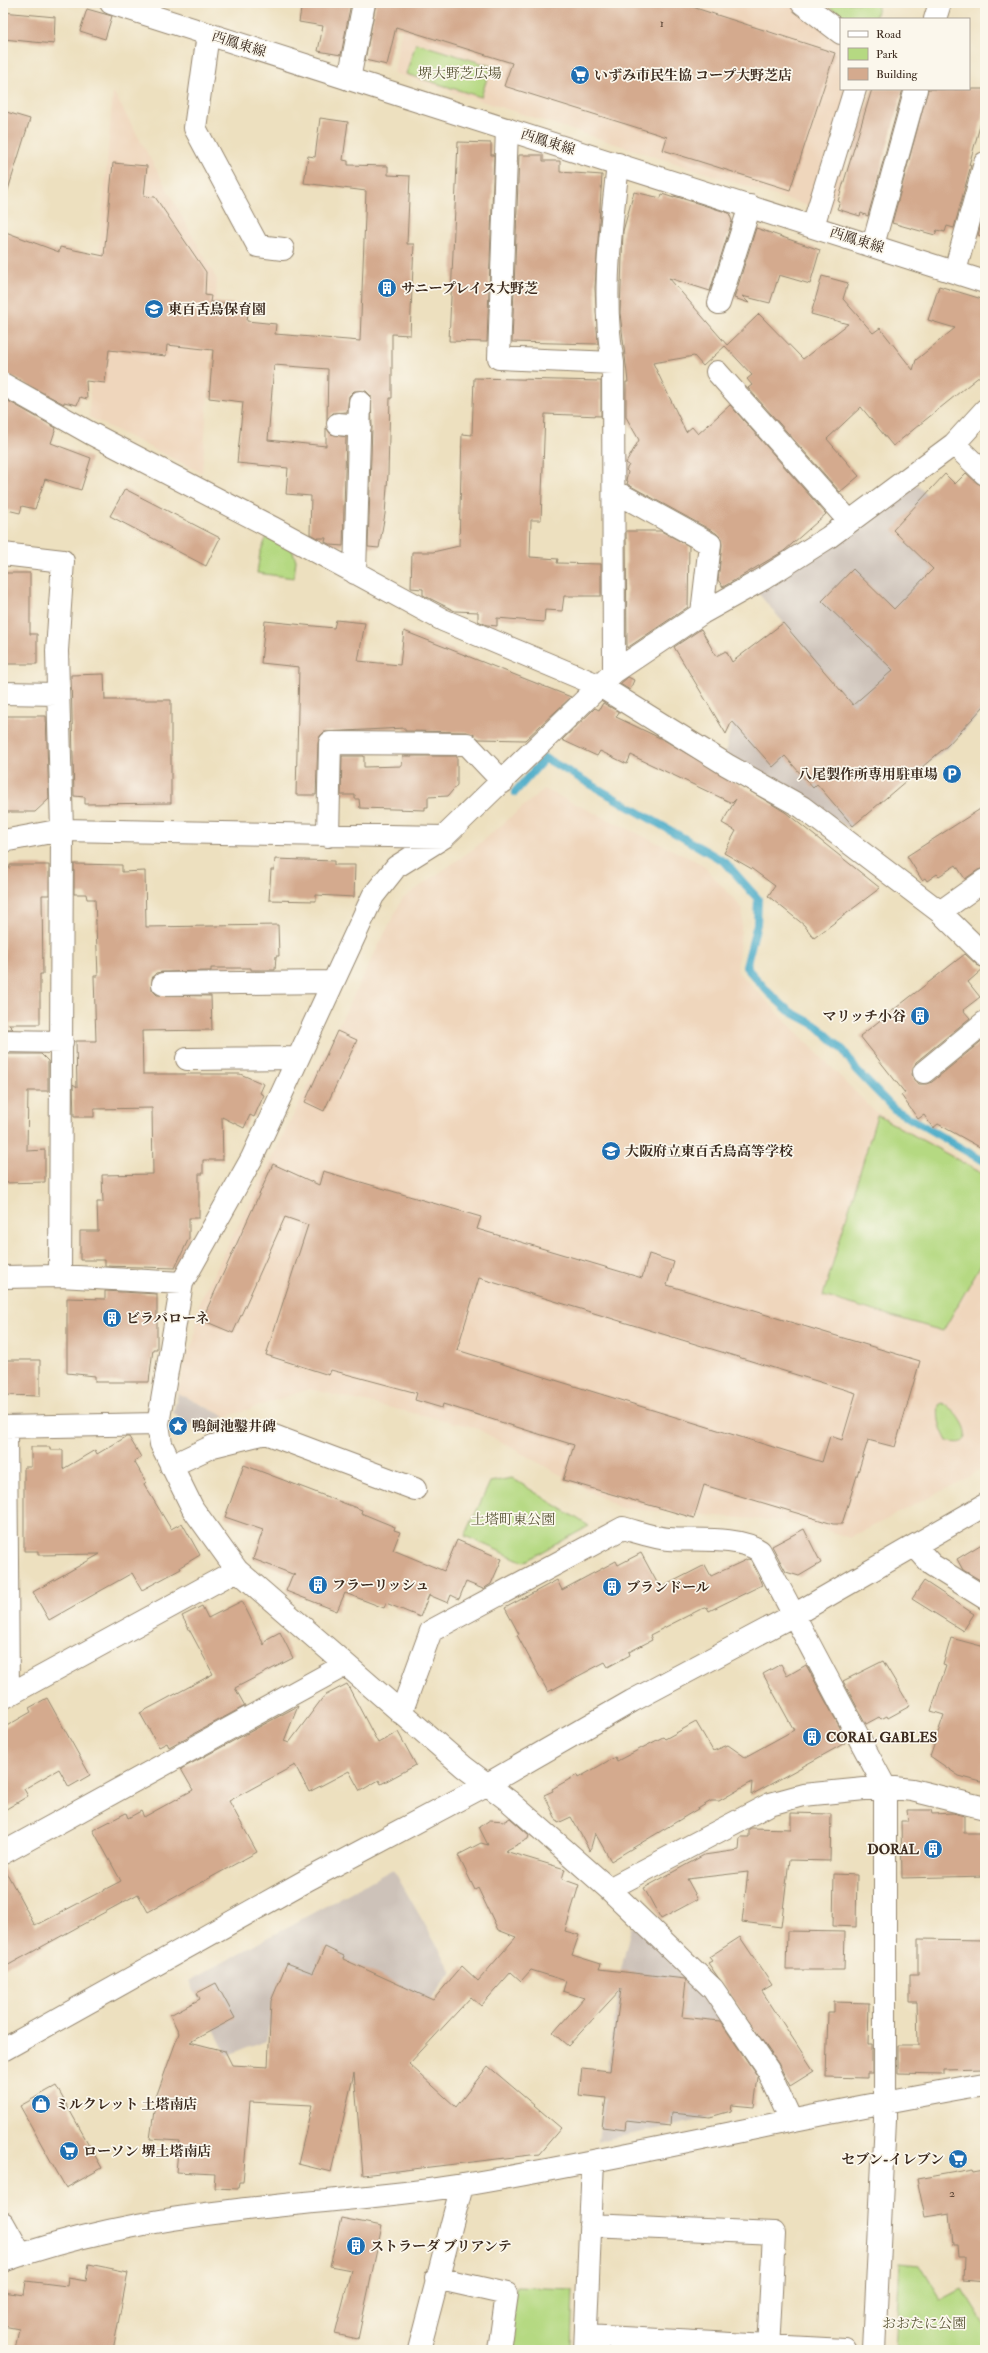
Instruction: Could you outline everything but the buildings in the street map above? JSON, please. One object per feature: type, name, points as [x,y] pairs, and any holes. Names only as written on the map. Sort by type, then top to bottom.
[{"type":"street","name":"西鳳東線","points":[[111,3],[151,9],[208,34],[955,271],[985,282]]},
{"type":"street","points":[[349,79],[364,3]]},
{"type":"street","points":[[802,3],[840,32]]},
{"type":"street","points":[[935,18],[940,3]]},
{"type":"street","points":[[208,34],[195,128],[258,246],[283,249]]},
{"type":"street","points":[[813,226],[855,90]]},
{"type":"street","points":[[873,245],[916,90]]},
{"type":"street","points":[[507,129],[499,358],[613,363]]},
{"type":"street","points":[[955,271],[985,163]]},
{"type":"street","points":[[607,679],[614,557],[614,491],[613,363],[607,330],[606,283],[618,164]]},
{"type":"street","points":[[719,303],[750,206]]},
{"type":"street","points":[[717,372],[849,520]]},
{"type":"street","points":[[3,384],[90,433],[443,620],[607,679],[727,765],[802,807],[940,912],[985,956]]},
{"type":"street","points":[[355,573],[360,402]]},
{"type":"street","points":[[791,2120],[768,2070],[713,1989],[609,1889],[509,1801],[486,1785],[344,1665],[237,1570],[193,1509],[161,1444],[158,1424],[182,1283],[252,1158],[373,896],[396,867],[444,837],[503,782],[607,679],[702,613],[763,579],[828,537],[849,520],[954,444],[985,410]]},
{"type":"street","points":[[338,424],[360,426]]},
{"type":"street","points":[[954,444],[985,474]]},
{"type":"street","points":[[614,491],[710,544],[702,613]]},
{"type":"street","points":[[3,554],[63,561],[57,651],[57,694],[62,830],[60,1276]]},
{"type":"street","points":[[3,693],[57,694]]},
{"type":"street","points":[[328,836],[330,743],[468,744],[503,782]]},
{"type":"street","points":[[3,842],[62,830],[444,837]]},
{"type":"street","points":[[940,912],[985,880]]},
{"type":"street","points":[[163,984],[333,982]]},
{"type":"street","points":[[924,1072],[985,1022]]},
{"type":"street","points":[[3,1041],[62,1042]]},
{"type":"street","points":[[187,1059],[298,1058]]},
{"type":"street","points":[[3,1277],[60,1276],[182,1283]]},
{"type":"street","points":[[158,1424],[4,1427],[6,1696],[237,1570]]},
{"type":"street","points":[[171,1466],[213,1446],[266,1433],[415,1489]]},
{"type":"street","points":[[3,2050],[307,1880],[486,1785],[632,1701],[794,1615],[985,1505]]},
{"type":"street","points":[[400,1713],[431,1631],[623,1528],[667,1539],[704,1539],[752,1546],[760,1552],[884,1786],[885,2100],[874,2350]]},
{"type":"street","points":[[915,1546],[932,1565],[985,1598]]},
{"type":"street","points":[[3,1853],[344,1665]]},
{"type":"street","points":[[609,1889],[770,1804],[803,1795],[884,1786],[912,1790],[985,1808]]},
{"type":"street","points":[[3,2223],[12,2258],[135,2225],[237,2210],[396,2194],[462,2185],[593,2161],[885,2100],[985,2084]]},
{"type":"street","points":[[593,2161],[586,2343],[844,2350]]},
{"type":"street","points":[[419,2350],[436,2278],[462,2185]]},
{"type":"street","points":[[590,2225],[774,2233],[768,2348]]},
{"type":"street","points":[[436,2278],[507,2294],[499,2350]]},
{"type":"shaded area","points":[[406,3],[824,3],[845,18],[840,18],[840,90],[869,90],[830,213],[394,73]]},
{"type":"shaded area","name":"東百舌鳥保育園","points":[[113,91],[217,280],[202,473],[89,417],[92,337]]},
{"type":"shaded area","points":[[917,485],[985,550],[985,708],[951,745],[849,828],[725,753],[735,712],[809,652],[757,592]]},
{"type":"shaded area","name":"大阪府立東百舌鳥高等学校","points":[[544,789],[702,864],[743,909],[737,971],[874,1111],[985,1172],[985,1466],[971,1476],[850,1538],[804,1523],[620,1508],[474,1427],[309,1389],[226,1417],[178,1393],[185,1361],[194,1340],[199,1303],[402,899],[472,850]]},
{"type":"shaded area","points":[[178,1393],[226,1417],[187,1425],[173,1413]]},
{"type":"shaded area","points":[[393,1869],[452,1972],[415,2018],[269,2027],[266,2041],[228,2056],[189,1981]]},
{"type":"shaded area","points":[[637,1926],[724,2015],[711,2118],[598,2141],[621,1970],[631,1927]]},
{"type":"green space","points":[[824,3],[879,3],[875,18],[845,18]]},
{"type":"green space","name":"堺大野芝広場","points":[[416,43],[491,66],[481,97],[406,74]]},
{"type":"green space","points":[[268,534],[291,547],[296,560],[294,578],[257,573],[260,553]]},
{"type":"green space","points":[[877,1115],[985,1175],[985,1257],[943,1331],[823,1296]]},
{"type":"green space","points":[[942,1403],[950,1408],[962,1422],[966,1430],[966,1436],[963,1441],[957,1443],[947,1441],[939,1419],[938,1410],[939,1405]]},
{"type":"green space","name":"土塔町東公園","points":[[512,1478],[589,1526],[524,1562],[465,1536],[490,1482]]},
{"type":"green space","name":"おおたに公園","points":[[900,2263],[920,2265],[941,2300],[962,2289],[985,2326],[985,2350],[895,2350]]},
{"type":"green space","points":[[516,2287],[573,2289],[571,2350],[508,2350]]},
{"type":"waterway","points":[[515,792],[545,758],[725,862],[758,899],[757,924],[746,967],[769,993],[789,1011],[817,1026],[844,1051],[857,1071],[894,1109],[985,1162]]},
{"type":"place","name":"いずみ市民生協 コープ大野芝店","points":[[580,75]]},
{"type":"place","name":"サニープレイス大野芝","points":[[387,288]]},
{"type":"place","name":"東百舌鳥保育園","points":[[154,309]]},
{"type":"place","name":"八尾製作所専用駐車場","points":[[952,774]]},
{"type":"place","name":"マリッチ小谷","points":[[920,1016]]},
{"type":"place","name":"大阪府立東百舌鳥高等学校","points":[[611,1151]]},
{"type":"place","name":"ビラバローネ","points":[[112,1318]]},
{"type":"place","name":"鴨飼池鑿井碑","points":[[178,1426]]},
{"type":"place","name":"フラーリッシュ","points":[[318,1585]]},
{"type":"place","name":"ブランドール","points":[[612,1587]]},
{"type":"place","name":"CORAL GABLES","points":[[812,1737]]},
{"type":"place","name":"DORAL","points":[[933,1849]]},
{"type":"place","name":"ミルクレット 土塔南店","points":[[41,2104]]},
{"type":"place","name":"ローソン 堺土塔南店","points":[[69,2151]]},
{"type":"place","name":"セブン-イレブン","points":[[958,2159]]},
{"type":"place","name":"ストラーダ ブリアンテ","points":[[356,2246]]}]
